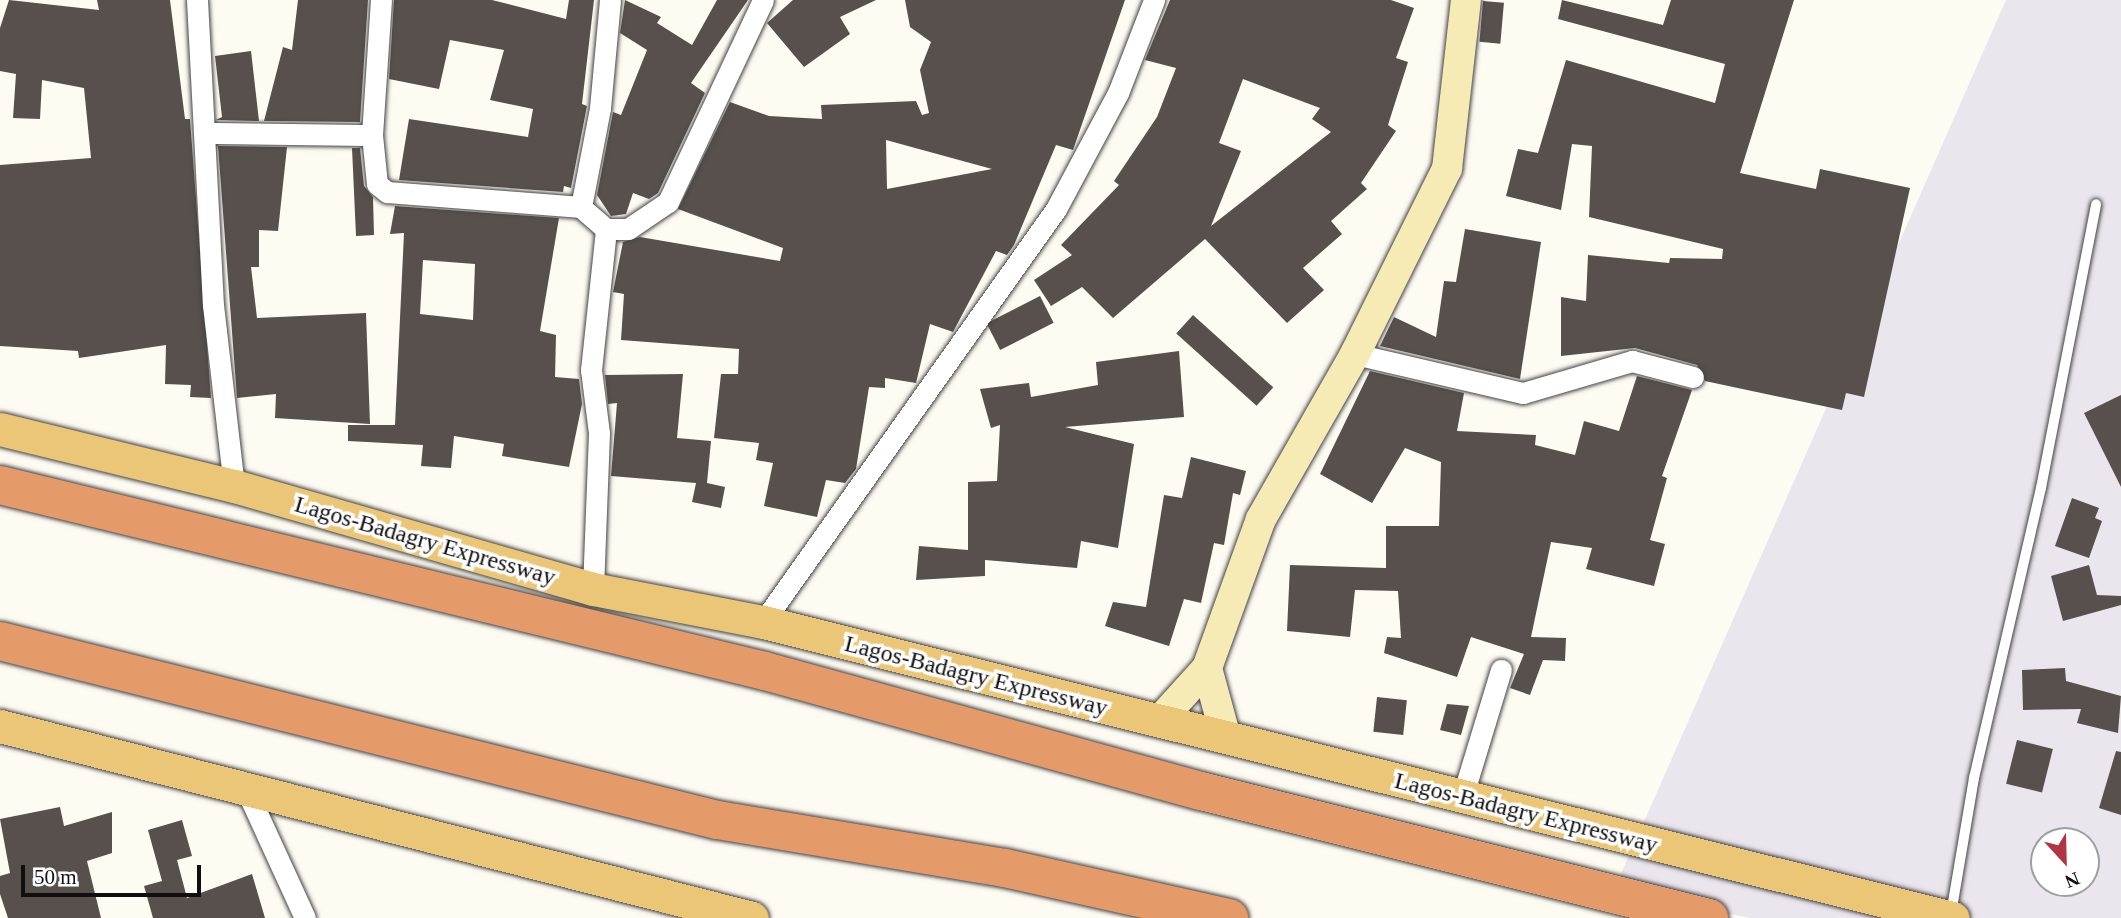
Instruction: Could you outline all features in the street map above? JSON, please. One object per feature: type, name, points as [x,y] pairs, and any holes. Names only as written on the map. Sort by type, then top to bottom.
[{"type":"highway","name":"Lagos-Badagry Expressway","points":[[0,485],[765,671],[1201,791],[1709,918]]},
{"type":"highway","points":[[0,641],[717,820],[1005,868],[1229,918]]},
{"type":"main road","points":[[1159,721],[1207,668],[1261,519],[1355,354],[1447,169],[1466,0]]},
{"type":"main road","name":"Lagos-Badagry Expressway","points":[[0,429],[234,486],[593,589],[763,622],[1952,918]]},
{"type":"main road","points":[[1207,668],[1226,738]]},
{"type":"main road","points":[[0,726],[752,918]]},
{"type":"street","points":[[197,0],[207,133],[213,305],[234,486]]},
{"type":"street","points":[[381,0],[372,135],[377,184],[387,192],[581,207],[606,229],[628,229],[668,202],[763,0]]},
{"type":"street","points":[[581,207],[600,108],[610,0]]},
{"type":"street","points":[[763,622],[1056,209],[1118,93],[1154,0]]},
{"type":"street","points":[[207,133],[372,135]]},
{"type":"street","points":[[593,589],[598,433],[591,370],[606,229]]},
{"type":"street","points":[[1355,354],[1523,393],[1632,360],[1693,377]]},
{"type":"street","points":[[1462,798],[1501,670]]},
{"type":"street","points":[[245,787],[305,918]]},
{"type":"lane","points":[[1952,918],[1974,778],[2041,488],[2096,204]]},
{"type":"shaded area","points":[[2006,0],[2121,0],[2121,918],[1751,918],[1613,892]]},
{"type":"building","points":[[9,0],[99,10],[97,0],[170,0],[185,119],[190,119],[211,398],[190,397],[191,385],[165,384],[166,345],[79,358],[78,351],[0,346],[0,165],[91,158],[84,88],[42,80],[40,119],[13,118],[16,74],[0,71],[0,28]]},
{"type":"building","points":[[298,0],[368,0],[360,122],[264,121],[283,47],[292,50]]},
{"type":"building","points":[[394,0],[492,0],[566,19],[569,0],[594,0],[582,104],[587,106],[571,188],[564,186],[563,192],[399,180],[409,119],[528,137],[533,109],[490,100],[504,50],[450,40],[439,89],[389,79]]},
{"type":"building","points":[[625,0],[661,17],[657,23],[692,45],[717,0],[748,0],[691,83],[705,93],[658,193],[649,199],[633,193],[626,214],[611,216],[597,195],[613,112],[621,115],[647,50],[620,33]]},
{"type":"building","points":[[793,0],[876,0],[840,17],[850,34],[804,67],[767,23]]},
{"type":"building","points":[[905,0],[1125,0],[1073,150],[1056,145],[1014,245],[1007,255],[996,251],[953,332],[930,324],[916,383],[885,378],[885,388],[869,387],[856,469],[845,483],[826,480],[817,517],[764,506],[773,463],[756,460],[759,443],[714,438],[721,374],[738,374],[739,349],[621,340],[624,294],[613,292],[623,242],[640,237],[780,261],[783,248],[678,209],[730,102],[769,116],[822,119],[821,105],[916,101],[922,115],[929,113],[920,70],[931,42],[910,27]],"holes":[[[886,140],[992,169],[887,189]]]},
{"type":"building","points":[[1170,0],[1391,0],[1414,8],[1396,58],[1408,62],[1388,125],[1396,131],[1361,183],[1367,189],[1331,221],[1342,234],[1303,268],[1324,290],[1287,323],[1205,239],[1113,318],[1082,287],[1051,306],[1034,280],[1072,255],[1061,245],[1119,185],[1114,181],[1157,117],[1176,68],[1145,60]],"holes":[[[1243,79],[1320,108],[1312,119],[1331,132],[1211,226],[1241,151],[1219,143]]]},
{"type":"building","points":[[1562,0],[1663,25],[1671,0],[1794,0],[1740,173],[1816,189],[1820,169],[1910,188],[1864,397],[1846,393],[1842,410],[1705,381],[1697,365],[1635,348],[1561,356],[1561,297],[1586,301],[1588,255],[1669,263],[1670,258],[1722,259],[1723,249],[1589,217],[1592,146],[1572,144],[1561,210],[1506,196],[1518,149],[1538,153],[1566,60],[1715,103],[1725,64],[1558,19]]},
{"type":"building","points":[[1483,1],[1504,3],[1500,44],[1479,42]]},
{"type":"building","points":[[251,51],[259,121],[216,120],[222,117],[215,56]]},
{"type":"building","points":[[218,146],[287,147],[278,231],[259,230],[259,267],[251,267],[257,318],[366,313],[370,424],[275,418],[276,394],[237,398]]},
{"type":"building","points":[[352,148],[360,148],[364,186],[373,197],[374,235],[356,236]]},
{"type":"building","points":[[395,206],[559,218],[540,331],[556,335],[555,377],[579,379],[582,404],[569,467],[502,456],[504,444],[454,436],[451,468],[421,466],[423,445],[348,441],[348,425],[395,425],[404,233],[390,234]],"holes":[[[423,260],[475,264],[473,320],[420,314]]]},
{"type":"building","points":[[1465,229],[1541,242],[1520,379],[1380,346],[1394,317],[1436,337],[1444,281],[1456,282]]},
{"type":"building","points":[[1040,296],[1054,323],[1000,350],[987,323]]},
{"type":"building","points":[[1193,315],[1273,387],[1257,406],[1176,334]]},
{"type":"building","points":[[1179,351],[1184,417],[1065,427],[1134,444],[1118,548],[1081,541],[1077,568],[985,560],[985,576],[916,580],[919,546],[968,550],[968,482],[997,481],[1000,425],[991,428],[980,389],[1029,383],[1031,397],[1098,385],[1096,362]]},
{"type":"building","points":[[1370,371],[1464,393],[1457,431],[1536,435],[1535,445],[1575,455],[1584,421],[1619,431],[1637,376],[1692,390],[1662,476],[1667,478],[1650,540],[1665,544],[1654,586],[1586,569],[1592,548],[1551,542],[1531,637],[1566,638],[1565,661],[1543,660],[1530,695],[1510,688],[1524,654],[1471,637],[1457,677],[1384,653],[1387,637],[1401,638],[1398,591],[1355,590],[1350,637],[1287,631],[1290,565],[1386,568],[1386,526],[1439,526],[1441,462],[1405,448],[1372,503],[1320,474]]},
{"type":"building","points":[[683,374],[677,438],[711,441],[707,483],[725,487],[721,508],[692,502],[696,483],[611,476],[617,403],[608,404],[605,375]]},
{"type":"building","points":[[2121,395],[2121,487],[2084,413]]},
{"type":"building","points":[[1191,457],[1246,471],[1240,495],[1233,493],[1224,545],[1214,543],[1201,603],[1184,599],[1169,646],[1105,626],[1113,602],[1146,607],[1164,495],[1182,498]]},
{"type":"building","points":[[2072,498],[2099,508],[2095,518],[2102,521],[2089,558],[2055,546]]},
{"type":"building","points":[[2089,565],[2097,595],[2121,596],[2121,605],[2063,621],[2051,576]]},
{"type":"building","points":[[2065,668],[2066,681],[2121,696],[2118,733],[2077,723],[2081,709],[2023,710],[2022,670]]},
{"type":"building","points":[[1377,697],[1407,700],[1403,735],[1373,732]]},
{"type":"building","points":[[1447,704],[1469,706],[1461,735],[1440,730]]},
{"type":"building","points":[[2017,740],[2053,749],[2042,793],[2006,784]]},
{"type":"building","points":[[2116,751],[2121,752],[2121,815],[2099,808]]},
{"type":"building","points":[[60,807],[64,826],[112,812],[112,853],[87,861],[101,918],[8,918],[0,894],[0,876],[10,873],[0,819]]},
{"type":"building","points":[[182,820],[192,856],[177,860],[187,898],[252,874],[265,918],[153,918],[144,886],[162,881],[148,830]]}]
